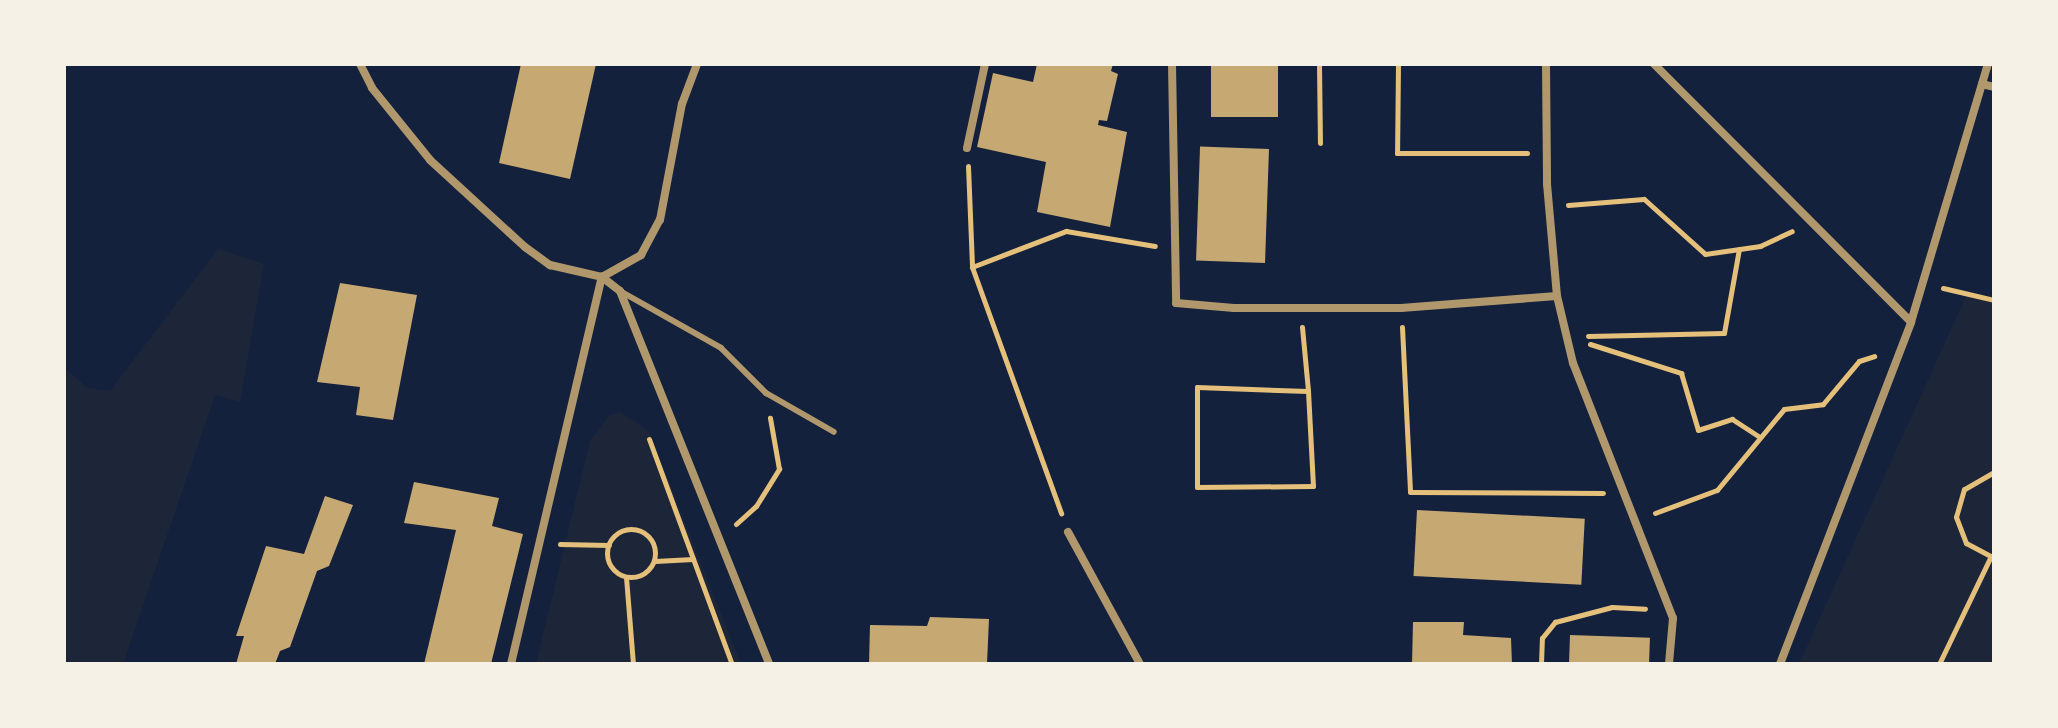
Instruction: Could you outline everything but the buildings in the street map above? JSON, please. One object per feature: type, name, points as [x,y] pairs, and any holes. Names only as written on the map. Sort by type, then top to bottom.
[{"type":"street","points":[[360,64],[372,88],[430,160],[525,247],[550,265],[602,277],[620,291],[722,537],[769,664]]},
{"type":"street","points":[[511,664],[602,277],[641,255],[660,220],[682,104],[697,64]]},
{"type":"street","points":[[967,148],[985,64]]},
{"type":"street","points":[[1172,64],[1176,303],[1301,309],[1401,308],[1557,296]]},
{"type":"street","points":[[1546,64],[1549,206],[1557,296],[1567,337],[1673,618],[1669,664]]},
{"type":"street","points":[[1654,64],[1911,322]]},
{"type":"street","points":[[1780,664],[1911,322],[1988,64]]},
{"type":"street","points":[[1982,84],[1994,87]]},
{"type":"street","points":[[1068,532],[1140,664]]},
{"type":"lane","points":[[620,291],[721,348],[746,368],[766,393],[834,432]]},
{"type":"path","points":[[1319,64],[1320,143]]},
{"type":"path","points":[[1398,64],[1397,153],[1548,154]]},
{"type":"path","points":[[967,148],[972,267],[1068,532]]},
{"type":"path","points":[[1549,206],[1644,199],[1705,254],[1760,246],[1811,222]]},
{"type":"path","points":[[972,267],[1066,231],[1176,249]]},
{"type":"path","points":[[1567,337],[1724,333],[1739,249]]},
{"type":"path","points":[[1923,283],[1994,300]]},
{"type":"path","points":[[1401,308],[1410,492],[1624,493]]},
{"type":"path","points":[[1301,309],[1308,391],[1313,486],[1197,487],[1197,387],[1308,391]]},
{"type":"path","points":[[1567,337],[1681,373],[1698,430],[1732,419],[1760,437]]},
{"type":"path","points":[[1635,521],[1717,490],[1784,409],[1823,404],[1859,361],[1901,347]]},
{"type":"path","points":[[722,537],[756,506],[779,469],[766,393]]},
{"type":"path","points":[[649,439],[732,664]]},
{"type":"path","points":[[1939,664],[1992,558],[1966,543],[1956,517],[1964,489],[1994,472]]},
{"type":"path","points":[[655,561],[651,539],[639,530],[617,534],[609,545],[608,562],[626,577],[640,576],[655,561],[693,559]]},
{"type":"path","points":[[539,544],[609,545]]},
{"type":"path","points":[[626,577],[633,664]]},
{"type":"path","points":[[1541,664],[1542,638],[1555,622],[1612,607],[1641,608],[1673,618]]},
{"type":"shaded area","points":[[218,249],[264,264],[240,402],[215,395],[123,664],[64,664],[64,368],[88,388],[110,391]]},
{"type":"shaded area","points":[[1967,294],[1994,302],[1994,664],[1799,664]]},
{"type":"shaded area","points":[[620,412],[649,431],[741,664],[536,664],[590,441],[609,415]]}]
